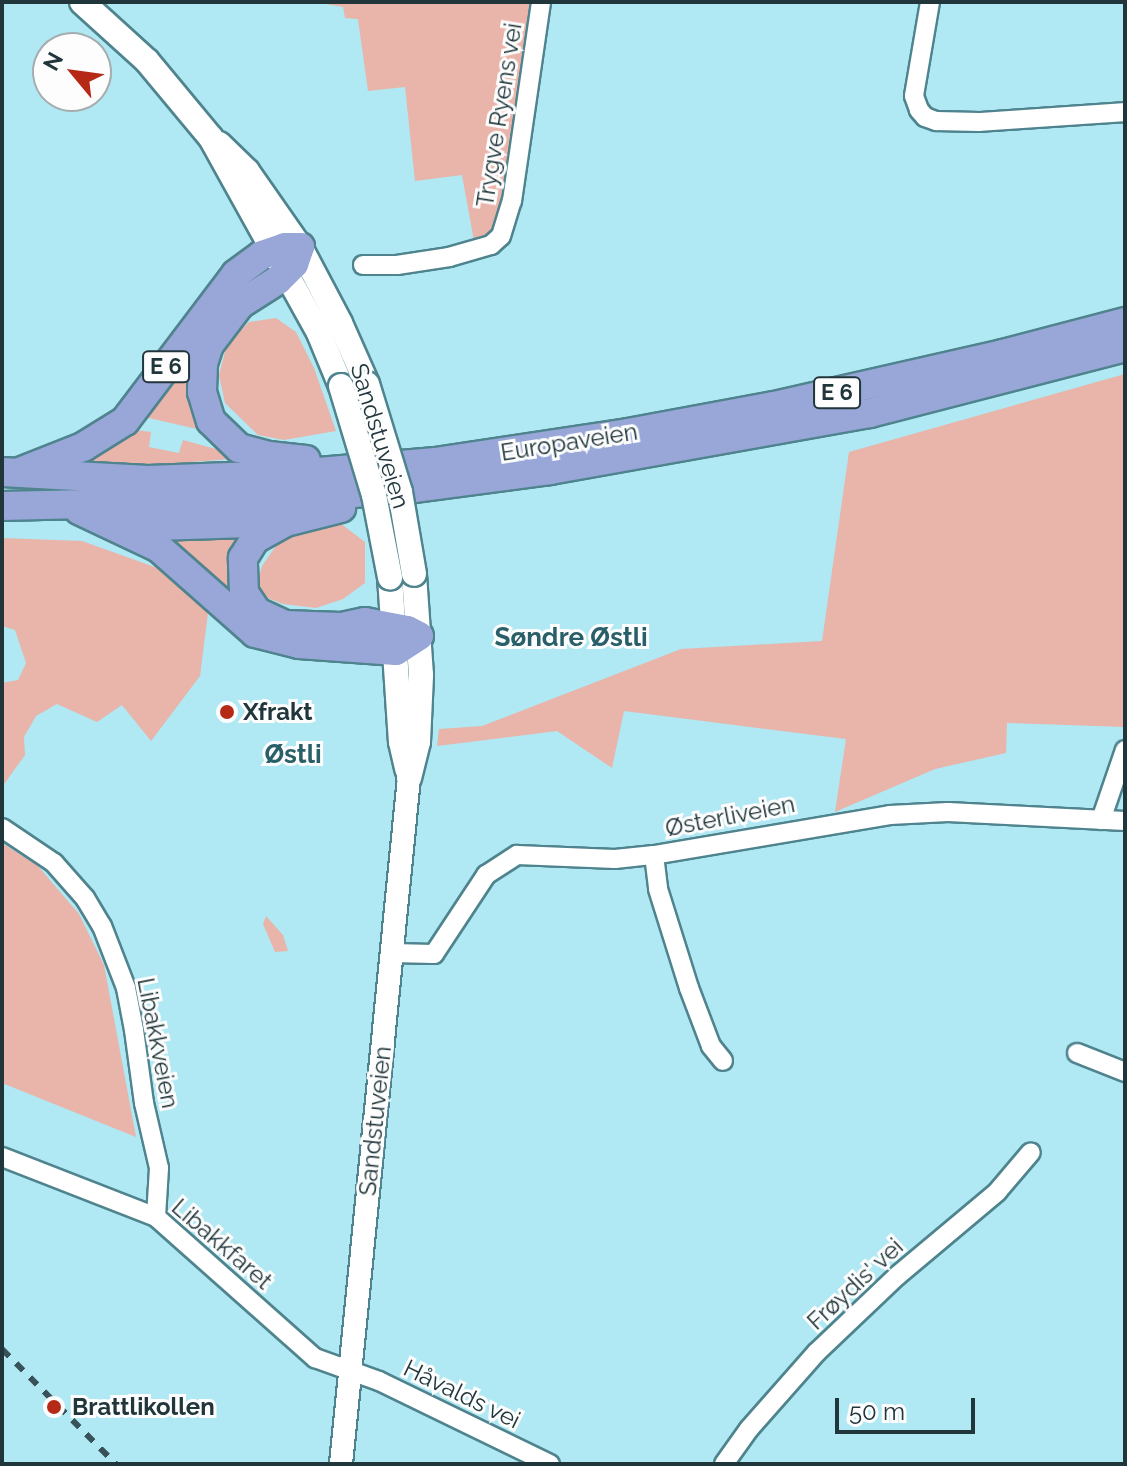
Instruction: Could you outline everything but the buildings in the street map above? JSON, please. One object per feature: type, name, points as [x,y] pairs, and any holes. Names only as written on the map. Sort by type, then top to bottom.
[{"type":"highway","name":"E 6","points":[[286,257],[240,304],[209,345],[201,377],[206,409],[221,434],[239,448],[269,456],[374,468]]},
{"type":"highway","name":"E 6","points":[[10,473],[83,447],[125,421],[236,274],[286,257]]},
{"type":"highway","name":"Europaveien","points":[[10,473],[148,480],[374,468],[628,433],[774,406],[1003,354],[1125,322]]},
{"type":"highway","name":"Europaveien","points":[[2,506],[283,499],[414,488],[633,457],[884,409],[1125,347]]},
{"type":"highway","name":"E 6","points":[[119,527],[286,522],[414,488]]},
{"type":"highway","name":"E 6","points":[[64,504],[119,527],[172,557],[255,633],[299,644],[403,638]]},
{"type":"highway","name":"E 6","points":[[286,522],[255,539],[243,558],[244,593],[257,612],[285,625],[341,627],[365,622],[403,638]]},
{"type":"main road","name":"Sandstuveien","points":[[82,2],[147,61],[211,138],[247,171],[341,386],[402,575]]},
{"type":"main road","name":"Sandstuveien","points":[[286,257],[340,323],[367,384],[400,492],[403,638],[418,742],[409,778]]},
{"type":"street","name":"Trygve Ryens vei","points":[[363,265],[397,265],[449,257],[491,245],[501,236],[512,201],[541,2]]},
{"type":"street","points":[[930,2],[914,96],[925,117],[936,121],[979,122],[1125,112]]},
{"type":"street","points":[[1101,820],[1125,750]]},
{"type":"street","name":"Sandstuveien","points":[[341,1464],[409,778]]},
{"type":"street","name":"Østerliveien","points":[[392,953],[434,954],[486,875],[517,855],[615,859],[654,855],[890,815],[948,812],[1125,821]]},
{"type":"street","name":"Libakkveien","points":[[2,828],[54,863],[85,898],[102,926],[126,988],[132,1018],[144,1103],[159,1168],[156,1217]]},
{"type":"street","points":[[654,855],[658,889],[689,988],[711,1046],[723,1061]]},
{"type":"street","points":[[1077,1053],[1125,1072]]},
{"type":"street","name":"Frøydis' vei","points":[[724,1464],[749,1429],[817,1352],[897,1276],[997,1192],[1031,1152]]},
{"type":"street","name":"Libakkfaret","points":[[2,1157],[156,1217],[315,1358],[352,1373]]},
{"type":"street","name":"Håvalds vei","points":[[352,1373],[379,1381],[550,1464]]},
{"type":"shaded area","points":[[530,2],[498,222],[492,232],[474,241],[462,175],[415,181],[405,87],[368,91],[358,19],[345,18],[343,7],[320,3]]},
{"type":"shaded area","points":[[276,318],[296,332],[314,368],[336,431],[284,440],[258,435],[225,403],[219,375],[227,344],[249,322]]},
{"type":"shaded area","points":[[188,348],[206,431],[140,416]]},
{"type":"shaded area","points":[[1125,374],[1125,727],[1007,723],[1006,753],[935,769],[835,812],[846,739],[624,711],[612,768],[557,731],[437,746],[439,729],[482,726],[681,649],[822,641],[849,452]]},
{"type":"shaded area","points":[[135,430],[151,432],[149,447],[179,453],[183,440],[223,451],[231,459],[127,467],[69,462]]},
{"type":"shaded area","points":[[340,523],[365,542],[365,583],[343,599],[316,608],[283,604],[265,597],[257,586],[262,566],[278,543],[295,530]]},
{"type":"shaded area","points":[[243,530],[238,602],[160,533]]},
{"type":"shaded area","points":[[2,538],[82,541],[163,570],[208,613],[200,676],[151,741],[122,705],[97,722],[57,704],[36,716],[24,737],[25,755],[2,787],[2,683],[18,680],[26,663],[15,630],[2,626]]},
{"type":"shaded area","points":[[2,843],[37,865],[79,914],[104,965],[136,1137],[2,1083]]},
{"type":"shaded area","points":[[266,916],[283,935],[288,951],[275,952],[263,924]]},
{"type":"railway","points":[[2,1349],[116,1464]]},
{"type":"place","name":"Xfrakt","points":[[227,712]]},
{"type":"place","name":"Brattlikollen","points":[[54,1407]]},
{"type":"district","name":"Søndre Østli","points":[[571,638]]},
{"type":"district","name":"Østli","points":[[293,755]]}]
